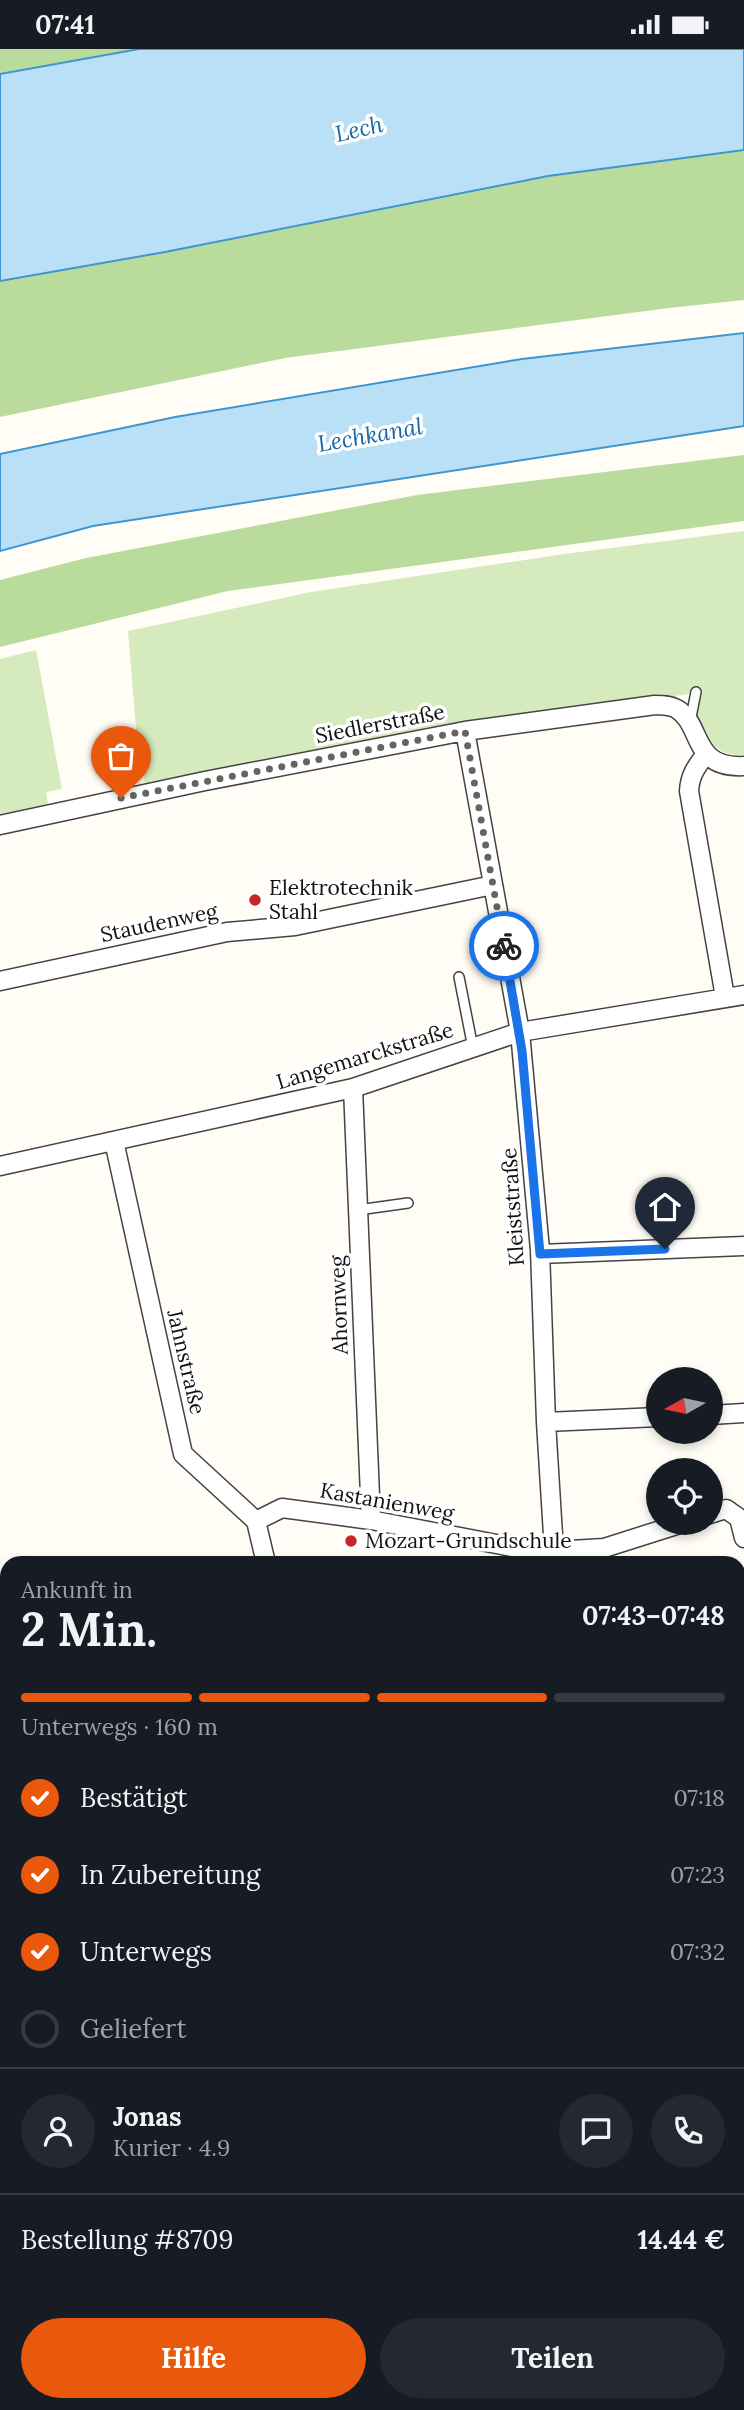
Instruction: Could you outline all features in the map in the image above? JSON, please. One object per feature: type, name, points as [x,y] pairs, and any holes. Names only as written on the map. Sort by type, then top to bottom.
[{"type":"street","name":"Siedlerstraße","points":[[0,825],[205,781],[465,731],[655,705],[677,708],[706,754]]},
{"type":"street","name":"Kleiststraße","points":[[465,731],[520,1032],[540,1254],[554,1551]]},
{"type":"street","points":[[725,997],[689,791],[694,769],[706,754],[719,762],[744,767]]},
{"type":"street","name":"Staudenweg","points":[[0,981],[227,932],[295,926],[494,885]]},
{"type":"street","name":"Langemarckstraße","points":[[0,1166],[353,1088],[520,1032],[744,995]]},
{"type":"street","name":"Ahornweg","points":[[353,1088],[371,1520]]},
{"type":"street","name":"Jahnstraße","points":[[114,1141],[183,1454],[256,1521]]},
{"type":"street","points":[[540,1254],[744,1246]]},
{"type":"street","points":[[723,1414],[744,1413]]},
{"type":"street","points":[[546,1422],[646,1418]]},
{"type":"street","name":"Kastanienweg","points":[[256,1521],[282,1508],[371,1520],[512,1547],[554,1551]]},
{"type":"street","points":[[723,1510],[726,1509],[739,1518],[744,1538]]},
{"type":"street","points":[[256,1521],[264,1556]]},
{"type":"street","points":[[554,1551],[604,1548],[646,1535]]},
{"type":"lane","points":[[689,725],[696,692]]},
{"type":"lane","points":[[459,977],[473,1048]]},
{"type":"lane","points":[[358,1210],[408,1203]]},
{"type":"green space","points":[[0,49],[139,49],[0,74]]},
{"type":"green space","points":[[744,150],[744,300],[285,358],[0,417],[0,281],[165,252],[548,176]]},
{"type":"green space","points":[[744,455],[744,521],[228,591],[0,647],[0,580],[86,558],[417,495]]},
{"type":"green space","points":[[744,531],[744,755],[731,754],[712,744],[701,726],[690,694],[437,726],[145,783],[137,740],[128,631],[311,592],[564,554]]},
{"type":"green space","points":[[36,650],[62,789],[46,792],[48,804],[0,817],[0,659]]},
{"type":"water","name":"Lech","points":[[139,49],[744,49],[744,150],[548,176],[165,252],[0,281],[0,74]]},
{"type":"water","name":"Lechkanal","points":[[744,333],[744,426],[93,526],[0,551],[0,454],[175,417],[522,359]]},
{"type":"way so far","points":[[121,798],[465,731],[504,946]]},
{"type":"place","name":"Elektrotechnik Stahl","points":[[255,900]]},
{"type":"place","name":"Mozart-Grundschule","points":[[351,1541]]},
{"type":"route","points":[[504,946],[520,1032],[540,1254],[665,1249]]}]
